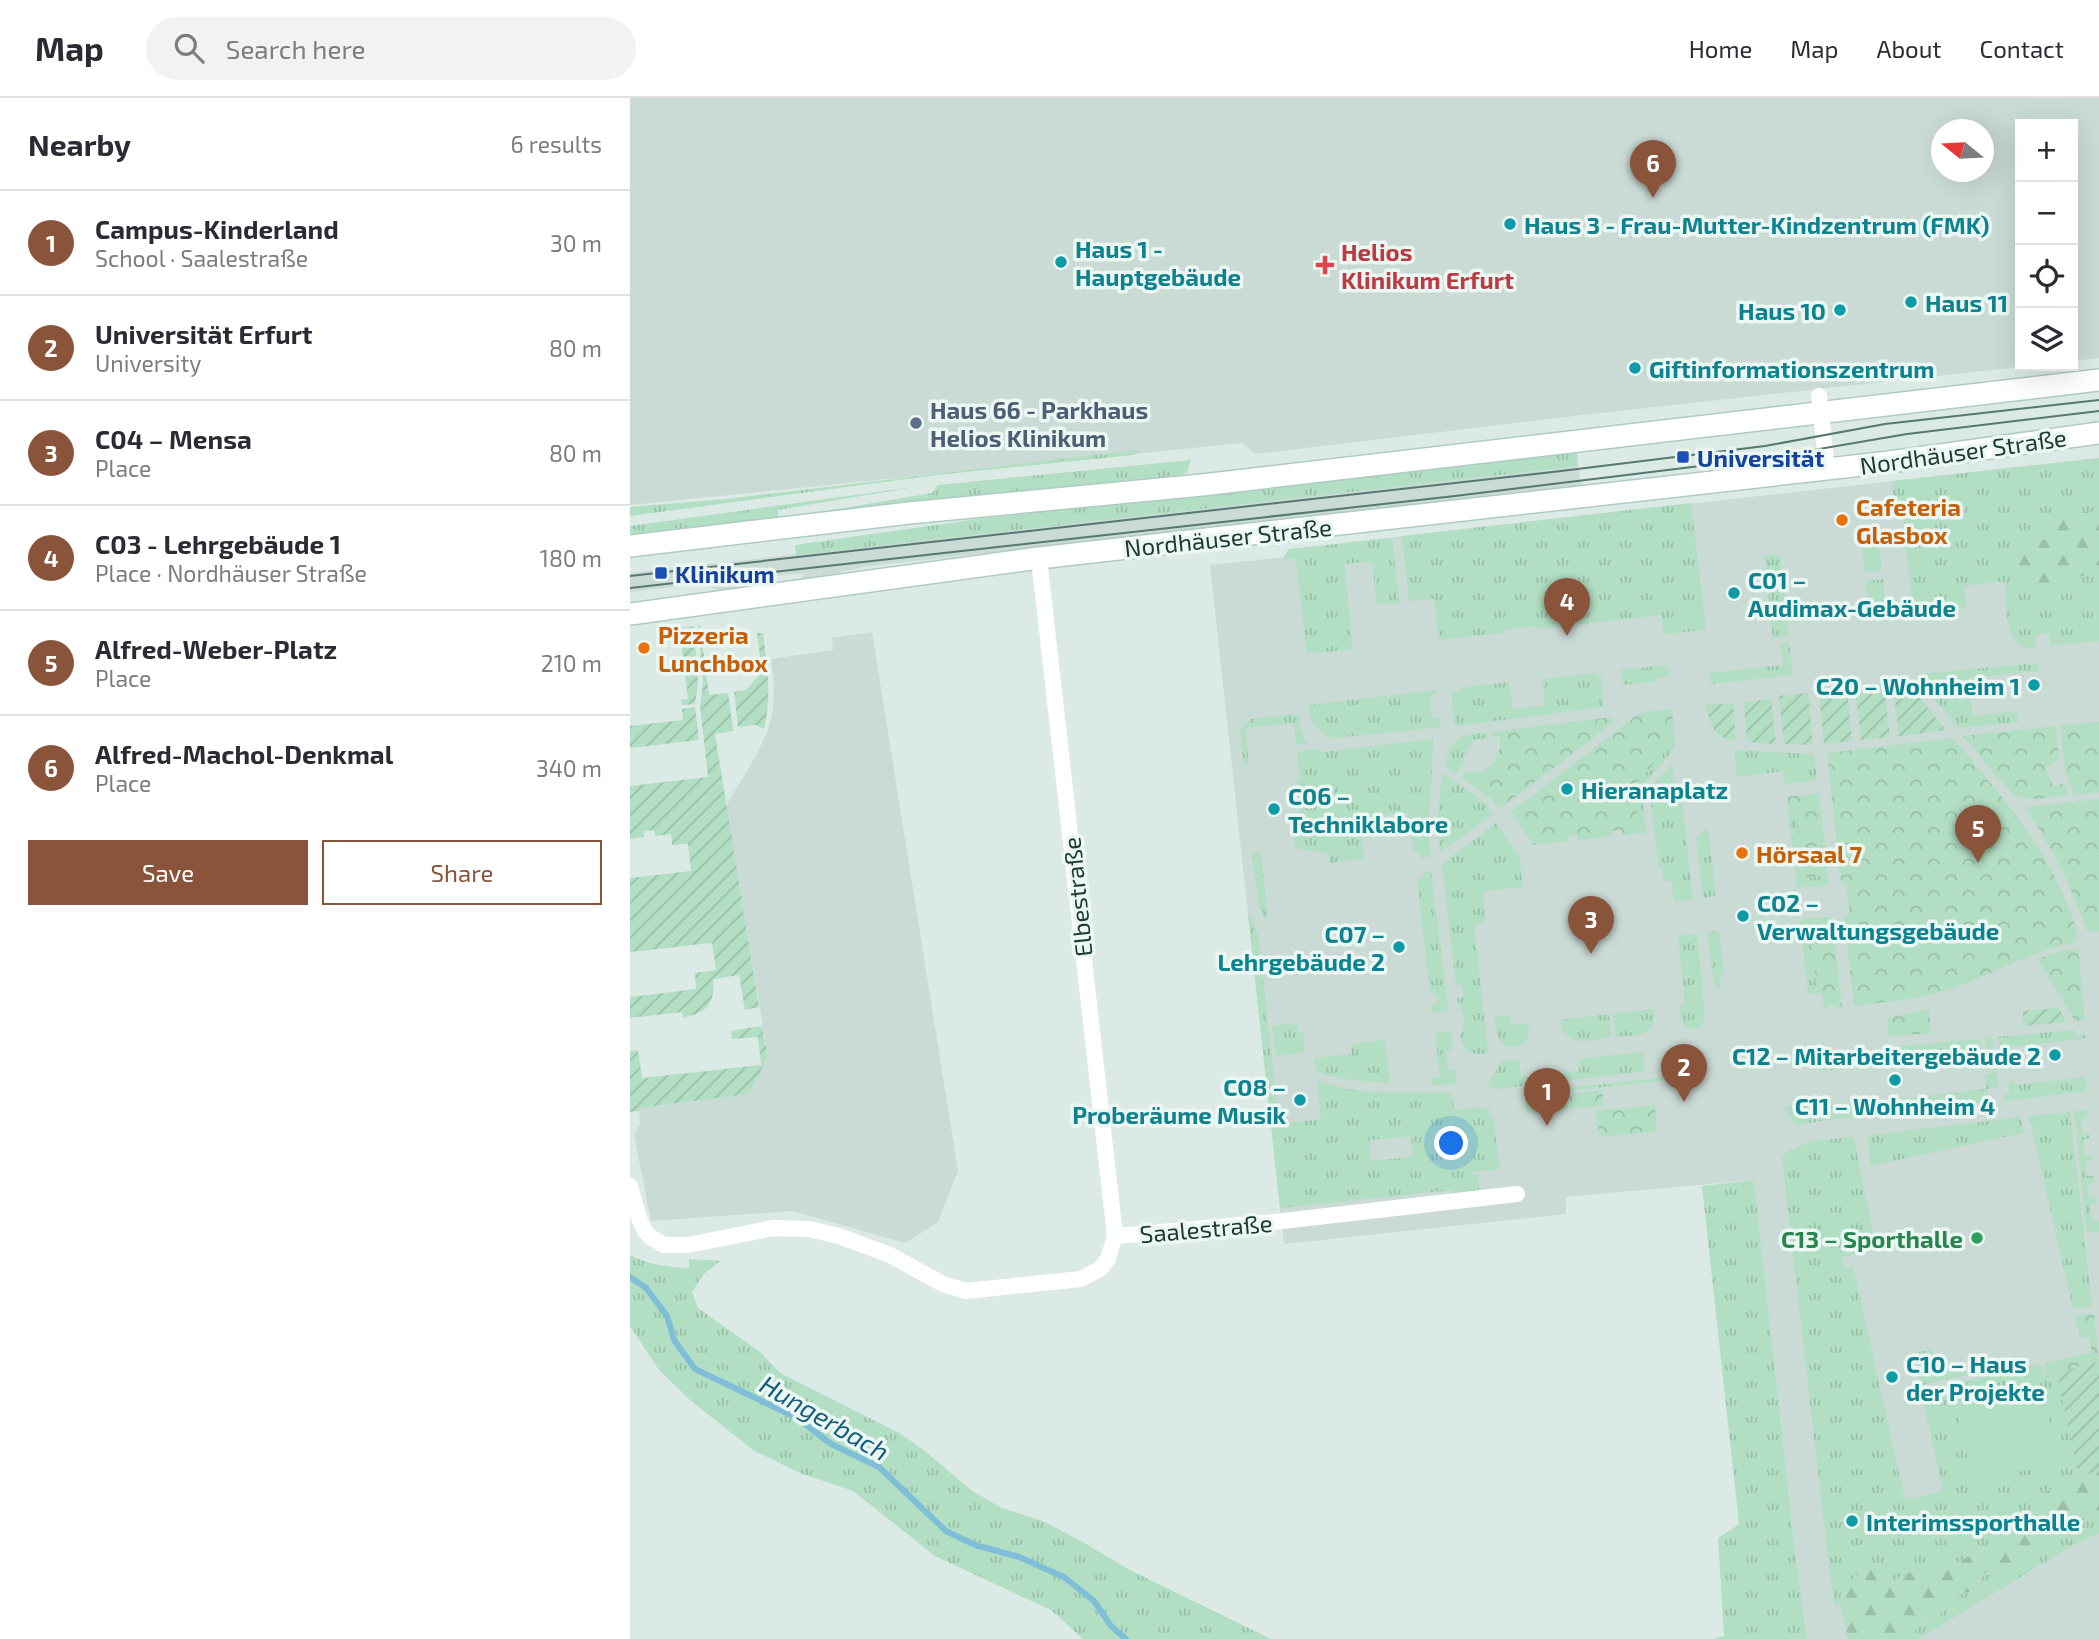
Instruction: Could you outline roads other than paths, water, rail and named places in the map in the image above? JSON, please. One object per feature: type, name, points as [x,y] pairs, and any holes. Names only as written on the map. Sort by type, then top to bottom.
[{"type":"main road","points":[[630,546],[909,513],[1202,485],[1819,404],[2099,380]]},
{"type":"main road","name":"Nordhäuser Straße","points":[[630,614],[1039,558],[1827,469],[2099,433]]},
{"type":"street","name":"Nordhäuser Straße","points":[[1819,404],[1827,469]]},
{"type":"street","name":"Elbestraße","points":[[1039,558],[1115,1237]]},
{"type":"street","name":"Saalestraße","points":[[630,1186],[636,1211],[645,1231],[657,1242],[675,1246],[774,1228],[816,1230],[890,1255],[943,1284],[966,1291],[1081,1279],[1100,1269],[1108,1259],[1115,1237],[1517,1194]]},
{"type":"waterway","name":"Hungerbach","points":[[630,1277],[646,1288],[667,1316],[674,1340],[695,1369],[797,1418],[831,1444],[879,1467],[946,1531],[975,1545],[1019,1557],[1064,1577],[1094,1601],[1111,1626],[1126,1639]]},
{"type":"tram line","points":[[630,576],[1561,471],[1765,446],[1885,424],[2099,400]]},
{"type":"tram line","points":[[630,588],[1455,496],[1766,458],[1907,434],[2099,411]]},
{"type":"place","name":"Alfred-Machol-Denkmal","points":[[1653,198]]},
{"type":"place","name":"Haus 3 - Frau-Mutter-Kindzentrum (FMK)","points":[[1510,224]]},
{"type":"place","name":"Haus 1 - Hauptgebäude","points":[[1061,262]]},
{"type":"place","name":"Helios Klinikum Erfurt","points":[[1325,265]]},
{"type":"place","name":"Haus 11","points":[[1911,302]]},
{"type":"place","name":"Haus 10","points":[[1840,310]]},
{"type":"place","name":"Giftinformationszentrum","points":[[1635,368]]},
{"type":"place","name":"Haus 66 - Parkhaus Helios Klinikum","points":[[916,423]]},
{"type":"place","name":"Universität","points":[[1683,457]]},
{"type":"place","name":"Cafeteria Glasbox","points":[[1842,520]]},
{"type":"place","name":"Klinikum","points":[[661,573]]},
{"type":"place","name":"C01 – Audimax-Gebäude","points":[[1734,593]]},
{"type":"place","name":"C03 - Lehrgebäude 1","points":[[1567,636]]},
{"type":"place","name":"Pizzeria Lunchbox","points":[[644,648]]},
{"type":"place","name":"C20 – Wohnheim 1","points":[[2034,685]]},
{"type":"place","name":"Hieranaplatz","points":[[1567,789]]},
{"type":"place","name":"C06 – Techniklabore","points":[[1274,809]]},
{"type":"place","name":"Hörsaal 7","points":[[1742,853]]},
{"type":"place","name":"Alfred-Weber-Platz","points":[[1978,863]]},
{"type":"place","name":"C02 – Verwaltungsgebäude","points":[[1743,916]]},
{"type":"place","name":"C07 – Lehrgebäude 2","points":[[1399,947]]},
{"type":"place","name":"C04 – Mensa","points":[[1591,954]]},
{"type":"place","name":"C12 – Mitarbeitergebäude 2","points":[[2055,1055]]},
{"type":"place","name":"C11 – Wohnheim 4","points":[[1895,1080]]},
{"type":"place","name":"C08 – Proberäume Musik","points":[[1300,1100]]},
{"type":"place","name":"Universität Erfurt","points":[[1684,1102]]},
{"type":"place","name":"Campus-Kinderland","points":[[1547,1126]]},
{"type":"place","name":"C13 – Sporthalle","points":[[1977,1238]]},
{"type":"place","name":"C10 – Haus der Projekte","points":[[1892,1377]]},
{"type":"place","name":"Interimssporthalle","points":[[1852,1521]]}]
